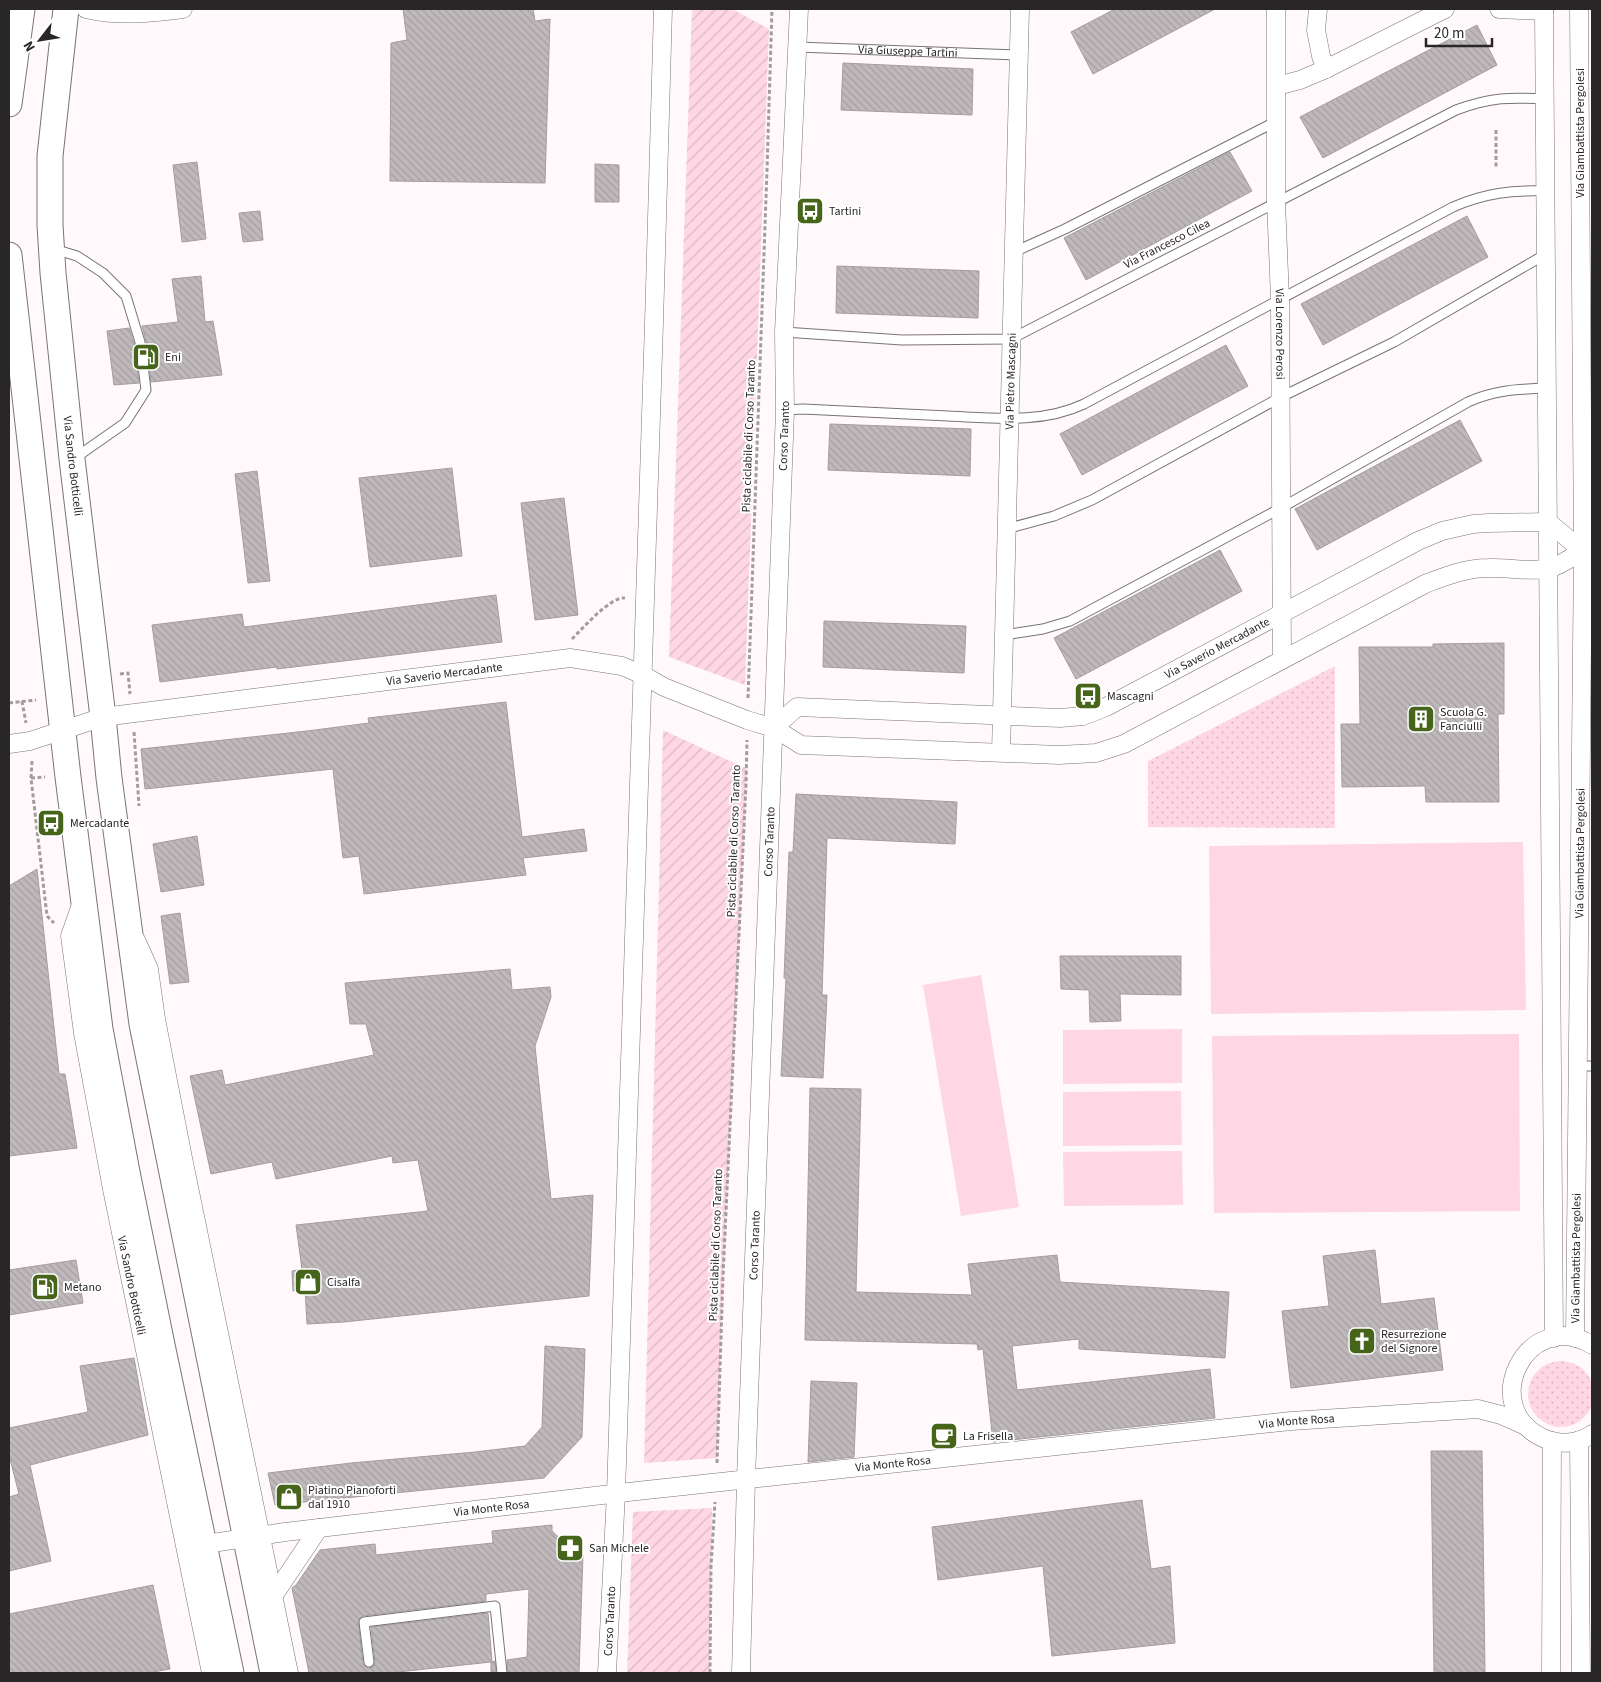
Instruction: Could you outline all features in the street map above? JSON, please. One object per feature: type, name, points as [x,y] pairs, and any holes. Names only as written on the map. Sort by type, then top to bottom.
[{"type":"main road","points":[[9,104],[22,9]]},
{"type":"main road","name":"Via Sandro Botticelli","points":[[66,9],[50,156],[49,203],[51,248],[72,459],[109,778],[142,1024],[254,1537],[273,1673]]},
{"type":"main road","name":"Via Sandro Botticelli","points":[[9,255],[68,776],[100,1029],[160,1335],[195,1546],[231,1673]]},
{"type":"street","points":[[86,9],[100,12],[138,14],[183,9]]},
{"type":"street","name":"Corso Taranto","points":[[607,1673],[616,1493],[663,9]]},
{"type":"street","name":"Via Pietro Mascagni","points":[[1001,752],[1020,9]]},
{"type":"street","name":"Via Lorenzo Perosi","points":[[1276,9],[1276,202],[1280,298],[1282,659]]},
{"type":"street","points":[[1318,9],[1316,30],[1321,56],[1326,69]]},
{"type":"street","points":[[1277,86],[1300,80],[1326,69],[1445,9]]},
{"type":"street","points":[[1500,9],[1544,10]]},
{"type":"street","name":"Via Giambattista Pergolesi","points":[[1575,1338],[1585,1066],[1588,551],[1586,46],[1579,9]]},
{"type":"street","name":"Corso Taranto","points":[[742,1673],[746,1479],[785,410],[784,332],[798,10]]},
{"type":"street","name":"Via Giambattista Pergolesi","points":[[1544,10],[1554,1338]]},
{"type":"street","points":[[1548,522],[1588,551]]},
{"type":"street","name":"Via Saverio Mercadante","points":[[774,728],[797,708],[1002,717],[1066,718],[1083,716],[1102,709],[1418,541],[1442,531],[1463,526],[1484,523],[1548,522]]},
{"type":"street","name":"Via Saverio Mercadante","points":[[9,744],[30,741],[103,717],[570,658],[622,666],[664,687],[747,720],[774,728],[801,745],[1067,755],[1096,753],[1117,747],[1418,587],[1464,570],[1481,568],[1548,569],[1588,551]]},
{"type":"street","points":[[1526,1426],[1519,1416],[1512,1398],[1514,1374],[1523,1357],[1542,1342],[1554,1338],[1575,1338],[1592,1345]]},
{"type":"street","name":"Via Monte Rosa","points":[[195,1546],[319,1528],[616,1493],[1310,1420],[1478,1409],[1501,1415],[1526,1426],[1540,1437],[1552,1441]]},
{"type":"street","points":[[1551,1673],[1552,1441],[1565,1442],[1586,1437],[1580,1673]]},
{"type":"street","points":[[274,1595],[319,1528]]},
{"type":"street","name":"Via Sandro Botticelli","points":[[254,1537],[274,1595],[289,1673]]},
{"type":"street","name":"Via Sandro Botticelli","points":[[195,1546],[211,1673]]},
{"type":"lane","name":"Via Giuseppe Tartini","points":[[797,47],[1018,55]]},
{"type":"lane","name":"Via Francesco Cilea","points":[[784,332],[902,340],[1011,339],[1276,202],[1470,105],[1504,97],[1546,99]]},
{"type":"lane","points":[[1014,252],[1065,229],[1277,121]]},
{"type":"lane","points":[[785,410],[803,409],[1009,418],[1050,415],[1079,406],[1462,203],[1501,192],[1546,191]]},
{"type":"lane","points":[[51,248],[78,256],[103,273],[126,296],[140,342],[146,390],[125,423],[72,459]]},
{"type":"lane","points":[[1006,529],[1054,516],[1085,503],[1281,397],[1394,342],[1546,254]]},
{"type":"lane","points":[[1004,635],[1038,630],[1070,621],[1282,508],[1468,402],[1488,394],[1509,389],[1547,388]]},
{"type":"lane","points":[[369,1662],[364,1622],[495,1606],[502,1673]]},
{"type":"path","name":"Pista ciclabile di Corso Taranto","points":[[710,1673],[711,1566],[717,1482],[723,1276],[746,784],[772,9]]},
{"type":"path","points":[[1496,130],[1496,169]]},
{"type":"path","points":[[9,703],[36,700],[35,692]]},
{"type":"path","points":[[31,778],[47,916]]},
{"type":"shaded area","points":[[692,9],[732,9],[769,29],[745,685],[669,657]]},
{"type":"shaded area","points":[[1335,666],[1335,828],[1148,827],[1148,761]]},
{"type":"shaded area","points":[[663,730],[747,769],[723,1276],[717,1458],[644,1463]]},
{"type":"shaded area","points":[[1523,842],[1526,1010],[1211,1014],[1209,846]]},
{"type":"shaded area","points":[[981,975],[1019,1207],[961,1216],[923,985]]},
{"type":"shaded area","points":[[1182,1029],[1182,1083],[1063,1084],[1063,1030]]},
{"type":"shaded area","points":[[1519,1034],[1520,1211],[1214,1213],[1212,1036]]},
{"type":"shaded area","points":[[1181,1091],[1182,1145],[1063,1146],[1063,1092]]},
{"type":"shaded area","points":[[1182,1151],[1183,1205],[1064,1206],[1063,1152]]},
{"type":"shaded area","points":[[1567,1361],[1585,1370],[1592,1381],[1594,1394],[1592,1407],[1585,1418],[1574,1425],[1555,1427],[1537,1418],[1530,1407],[1528,1388],[1537,1370],[1548,1363]]},
{"type":"shaded area","points":[[712,1508],[710,1673],[627,1673],[633,1512]]},
{"type":"building","points":[[403,9],[533,9],[535,21],[550,19],[545,183],[390,181],[391,43],[407,40]]},
{"type":"building","points":[[1115,9],[1215,9],[1093,74],[1071,32]]},
{"type":"building","points":[[1477,25],[1497,65],[1323,158],[1300,117]]},
{"type":"building","points":[[843,63],[973,69],[972,115],[841,110]]},
{"type":"building","points":[[1230,152],[1252,191],[1086,280],[1064,238]]},
{"type":"building","points":[[197,162],[206,239],[182,242],[173,165]]},
{"type":"building","points":[[595,164],[619,165],[619,202],[595,202]]},
{"type":"building","points":[[260,211],[263,240],[243,242],[239,213]]},
{"type":"building","points":[[1467,216],[1488,257],[1323,345],[1301,304]]},
{"type":"building","points":[[837,266],[979,271],[978,318],[836,313]]},
{"type":"building","points":[[201,276],[205,322],[213,321],[222,375],[151,382],[146,341],[142,326],[178,322],[172,279]]},
{"type":"building","points":[[129,328],[134,343],[139,383],[114,385],[107,331]]},
{"type":"building","points":[[1226,345],[1248,386],[1082,475],[1060,434]]},
{"type":"building","points":[[1460,420],[1482,461],[1317,550],[1295,509]]},
{"type":"building","points":[[830,424],[971,429],[970,476],[828,470]]},
{"type":"building","points":[[452,468],[462,556],[370,567],[359,478]]},
{"type":"building","points":[[257,471],[270,581],[248,583],[235,474]]},
{"type":"building","points":[[564,498],[578,615],[535,620],[521,503]]},
{"type":"building","points":[[1220,550],[1242,591],[1076,679],[1054,638]]},
{"type":"building","points":[[496,595],[502,642],[160,682],[152,625],[242,614],[244,627]]},
{"type":"building","points":[[824,621],[966,626],[964,673],[823,667]]},
{"type":"building","name":"Scuola G. Fanciulli","points":[[1504,643],[1504,714],[1498,714],[1499,802],[1426,802],[1425,786],[1342,787],[1341,724],[1360,724],[1359,647],[1433,647],[1433,644]]},
{"type":"building","points":[[506,702],[522,837],[584,829],[587,851],[523,858],[526,875],[364,894],[359,856],[343,858],[333,769],[145,789],[141,749],[307,731],[369,723],[368,718]]},
{"type":"building","points":[[796,794],[957,802],[955,844],[827,838],[822,995],[827,995],[823,1078],[781,1076],[789,852],[793,852]]},
{"type":"building","points":[[197,836],[204,885],[161,892],[153,844]]},
{"type":"building","points":[[37,869],[59,1074],[65,1074],[77,1148],[9,1156],[9,886]]},
{"type":"building","points":[[180,913],[189,982],[170,984],[161,916]]},
{"type":"building","points":[[1060,956],[1181,956],[1181,995],[1120,994],[1121,1021],[1090,1022],[1089,990],[1061,989]]},
{"type":"building","points":[[510,969],[512,990],[550,987],[551,997],[535,1046],[551,1199],[593,1195],[589,1296],[344,1322],[307,1324],[305,1289],[293,1291],[292,1271],[302,1269],[296,1225],[428,1211],[418,1160],[393,1163],[392,1156],[276,1179],[272,1162],[211,1174],[190,1076],[222,1070],[225,1085],[374,1055],[366,1024],[350,1024],[345,983]]},
{"type":"building","points":[[810,1088],[861,1089],[856,1292],[972,1295],[968,1264],[1057,1255],[1060,1282],[1229,1292],[1225,1358],[1079,1349],[1079,1339],[1012,1346],[1017,1390],[1210,1369],[1215,1418],[993,1442],[983,1349],[978,1350],[977,1344],[805,1340]]},
{"type":"building","name":"Resurrezione del Signore","points":[[1375,1250],[1381,1304],[1434,1298],[1443,1370],[1291,1388],[1282,1311],[1329,1306],[1323,1256]]},
{"type":"building","name":"Metano","points":[[76,1260],[83,1303],[9,1315],[9,1270]]},
{"type":"building","points":[[545,1346],[585,1349],[582,1437],[544,1478],[275,1505],[268,1473],[525,1446],[542,1427]]},
{"type":"building","points":[[134,1358],[148,1435],[30,1465],[51,1561],[9,1571],[9,1497],[19,1494],[9,1455],[9,1428],[88,1412],[80,1366]]},
{"type":"building","points":[[811,1381],[857,1383],[854,1457],[808,1462]]},
{"type":"building","points":[[1431,1451],[1482,1451],[1485,1673],[1434,1673]]},
{"type":"building","points":[[1142,1500],[1151,1569],[1170,1566],[1175,1643],[1052,1656],[1043,1566],[938,1580],[932,1527]]},
{"type":"building","points":[[552,1525],[552,1531],[577,1554],[583,1555],[579,1673],[508,1673],[507,1660],[527,1657],[529,1589],[486,1594],[486,1601],[363,1616],[358,1620],[363,1663],[364,1666],[369,1668],[373,1667],[375,1662],[371,1627],[488,1613],[492,1662],[495,1661],[496,1673],[491,1673],[491,1662],[389,1673],[309,1673],[292,1588],[320,1550],[375,1544],[376,1555],[493,1543],[492,1531]]},
{"type":"building","points":[[153,1585],[170,1669],[148,1673],[9,1673],[9,1614]]},
{"type":"place","name":"Tartini","points":[[810,211]]},
{"type":"place","name":"Eni","points":[[146,357]]},
{"type":"place","name":"Mascagni","points":[[1088,696]]},
{"type":"place","name":"Scuola G. Fanciulli","points":[[1421,719]]},
{"type":"place","name":"Mercadante","points":[[51,823]]},
{"type":"place","name":"Cisalfa","points":[[308,1282]]},
{"type":"place","name":"Metano","points":[[45,1287]]},
{"type":"place","name":"Resurrezione del Signore","points":[[1362,1341]]},
{"type":"place","name":"La Frisella","points":[[944,1436]]},
{"type":"place","name":"Piatino Pianoforti dal 1910","points":[[289,1497]]},
{"type":"place","name":"San Michele","points":[[570,1548]]}]
